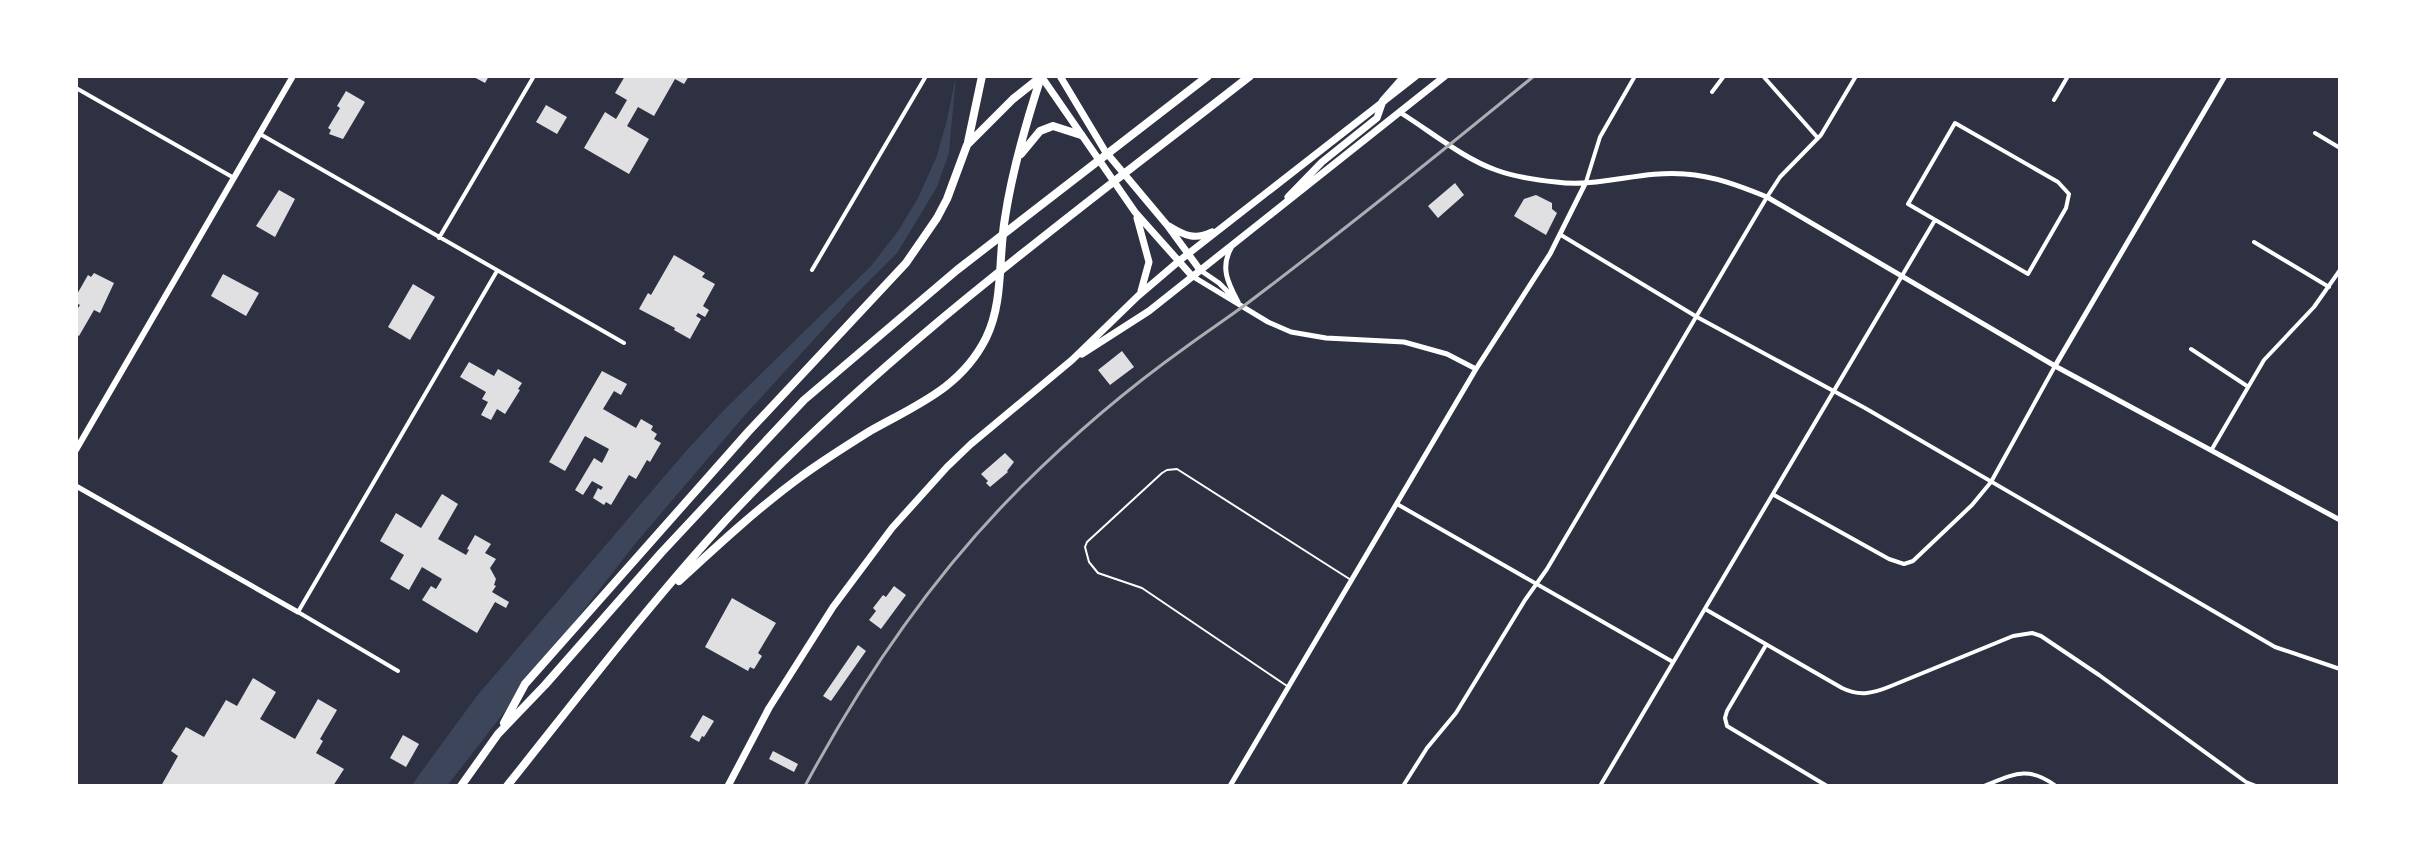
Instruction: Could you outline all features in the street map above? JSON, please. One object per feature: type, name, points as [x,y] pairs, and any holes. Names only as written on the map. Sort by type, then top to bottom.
[{"type":"highway","points":[[461,786],[498,734],[525,684],[748,432],[906,263],[921,243],[947,199],[962,163],[982,76]]},
{"type":"highway","points":[[967,145],[1013,99],[1042,76]]},
{"type":"highway","points":[[649,608],[797,480],[862,436],[939,393],[977,353],[993,321],[1005,218],[1018,158],[1042,76]]},
{"type":"highway","points":[[498,734],[804,400],[957,270],[1208,76]]},
{"type":"highway","points":[[507,786],[649,608],[728,519],[793,454],[950,311],[1250,76]]},
{"type":"highway","points":[[1383,101],[1405,76]]},
{"type":"highway","points":[[1018,158],[1040,131],[1053,126],[1081,135]]},
{"type":"main road","points":[[76,450],[293,76]]},
{"type":"main road","points":[[1042,76],[1135,212],[1192,276]]},
{"type":"main road","points":[[1060,76],[1105,151],[1200,270]]},
{"type":"main road","points":[[728,786],[769,708],[833,607],[883,540],[963,451],[1072,360],[1179,261],[1416,76]]},
{"type":"main road","points":[[1072,360],[1149,311],[1445,76]]},
{"type":"main road","points":[[1383,101],[1401,113]]},
{"type":"main road","points":[[1277,210],[1322,162],[1377,118],[1383,101]]},
{"type":"main road","points":[[1135,212],[1149,262],[1138,296]]},
{"type":"main road","points":[[1167,225],[1182,234],[1198,238],[1220,229]]},
{"type":"street","points":[[439,238],[534,76]]},
{"type":"street","points":[[812,270],[926,76]]},
{"type":"street","points":[[1230,786],[1476,369],[1561,235],[1585,184],[1600,137],[1635,76]]},
{"type":"street","points":[[1712,92],[1724,76]]},
{"type":"street","points":[[1763,76],[1817,137]]},
{"type":"street","points":[[1403,786],[1427,748],[1456,713],[1628,436],[1767,197],[1780,177],[1828,125],[1856,76]]},
{"type":"street","points":[[2054,100],[2068,76]]},
{"type":"street","points":[[1774,495],[1879,554],[1904,564],[1913,561],[1972,505],[1991,482],[2055,366],[2225,76]]},
{"type":"street","points":[[76,88],[234,178]]},
{"type":"street","points":[[1401,113],[1477,161],[1495,170],[1522,177],[1585,184],[1684,173],[1724,180],[1767,197],[2055,366],[2340,520]]},
{"type":"street","points":[[1955,123],[2058,182],[2069,194],[2066,208],[2028,274],[1935,220],[1908,204],[1955,123]]},
{"type":"street","points":[[2315,133],[2340,148]]},
{"type":"street","points":[[260,134],[624,343]]},
{"type":"street","points":[[1600,786],[1935,220]]},
{"type":"street","points":[[1561,235],[1697,317],[1991,482],[2275,647],[2340,669]]},
{"type":"street","points":[[2254,242],[2329,287]]},
{"type":"street","points":[[1234,244],[1226,258],[1225,272],[1238,302]]},
{"type":"street","points":[[1200,270],[1238,302]]},
{"type":"street","points":[[2212,449],[2247,386],[2277,344],[2308,314],[2340,270]]},
{"type":"street","points":[[298,612],[497,271]]},
{"type":"street","points":[[1192,276],[1268,322],[1291,332],[1337,339],[1404,342],[1447,354],[1476,369]]},
{"type":"street","points":[[2191,349],[2247,386]]},
{"type":"street","points":[[76,486],[398,671]]},
{"type":"street","points":[[1397,504],[1673,663]]},
{"type":"street","points":[[1705,609],[1842,688],[1859,694],[1876,692],[2013,636],[2032,633],[2099,675],[2246,782],[2256,786]]},
{"type":"street","points":[[1766,644],[1727,711],[1727,726],[1827,786]]},
{"type":"street","points":[[1984,786],[2027,772],[2042,776],[2056,786]]},
{"type":"lane","points":[[1289,687],[1142,588],[1098,573],[1089,562],[1085,547],[1087,542],[1171,468],[1352,581]]},
{"type":"shaded area","points":[[956,76],[949,153],[937,187],[897,253],[745,415],[634,545],[447,786],[411,786],[476,697],[686,451],[871,266],[898,231],[918,198],[936,158]]},
{"type":"building","points":[[472,76],[489,76],[485,83]]},
{"type":"building","points":[[625,76],[689,76],[684,84],[675,79],[654,116],[638,107],[627,126],[649,139],[629,174],[584,148],[605,112],[616,119],[627,100],[615,93]]},
{"type":"building","points":[[346,91],[365,102],[343,139],[329,134],[331,130],[328,128]]},
{"type":"building","points":[[546,105],[567,117],[557,134],[536,122]]},
{"type":"building","points":[[1455,183],[1464,195],[1438,218],[1428,206]]},
{"type":"building","points":[[279,190],[295,199],[275,237],[256,226]]},
{"type":"building","points":[[1536,195],[1552,203],[1552,209],[1557,213],[1546,235],[1514,216],[1524,199]]},
{"type":"building","points":[[674,255],[705,273],[702,277],[715,284],[703,306],[709,310],[705,317],[698,313],[696,316],[701,319],[690,339],[639,309],[648,293],[651,295]]},
{"type":"building","points":[[94,273],[114,283],[100,313],[94,310],[79,336],[76,334],[76,311],[80,305],[76,303],[76,296],[88,275],[91,277]]},
{"type":"building","points":[[223,274],[259,293],[246,316],[211,296]]},
{"type":"building","points":[[413,284],[435,297],[410,340],[388,327]]},
{"type":"building","points":[[1122,351],[1134,367],[1110,385],[1098,370]]},
{"type":"building","points":[[469,362],[494,376],[498,369],[522,383],[505,414],[497,409],[491,420],[481,415],[488,402],[482,399],[486,392],[460,377]]},
{"type":"building","points":[[602,371],[627,384],[621,395],[614,391],[603,409],[636,428],[641,419],[653,426],[651,430],[657,434],[654,439],[661,443],[636,479],[629,475],[611,505],[606,502],[604,505],[593,498],[598,488],[601,490],[603,487],[592,481],[583,495],[575,490],[594,458],[602,463],[609,449],[585,436],[565,471],[549,462]]},
{"type":"building","points":[[1005,453],[1014,462],[1008,472],[990,487],[981,474]]},
{"type":"building","points":[[442,494],[458,504],[438,539],[466,555],[475,535],[491,544],[485,553],[496,559],[490,568],[496,579],[492,592],[509,602],[506,608],[495,602],[477,633],[422,600],[431,586],[436,589],[442,579],[422,567],[409,590],[390,579],[404,555],[380,541],[396,513],[421,528]]},
{"type":"building","points":[[894,586],[906,595],[881,629],[869,620],[876,611],[873,608]]},
{"type":"building","points":[[732,598],[776,623],[758,653],[762,656],[754,669],[750,667],[748,671],[705,647]]},
{"type":"building","points":[[858,645],[866,651],[831,701],[823,696]]},
{"type":"building","points":[[253,678],[276,692],[260,719],[295,739],[318,699],[337,710],[320,739],[323,741],[316,753],[344,769],[333,786],[161,786],[178,756],[171,751],[186,727],[204,737],[226,700],[237,706]]},
{"type":"building","points":[[703,715],[714,721],[699,742],[690,737]]},
{"type":"building","points":[[403,735],[419,744],[406,767],[390,758]]},
{"type":"building","points":[[773,751],[798,764],[794,772],[769,759]]},
{"type":"railway","points":[[805,786],[851,706],[929,592],[988,521],[1039,469],[1142,380],[1318,249],[1534,76]]}]
